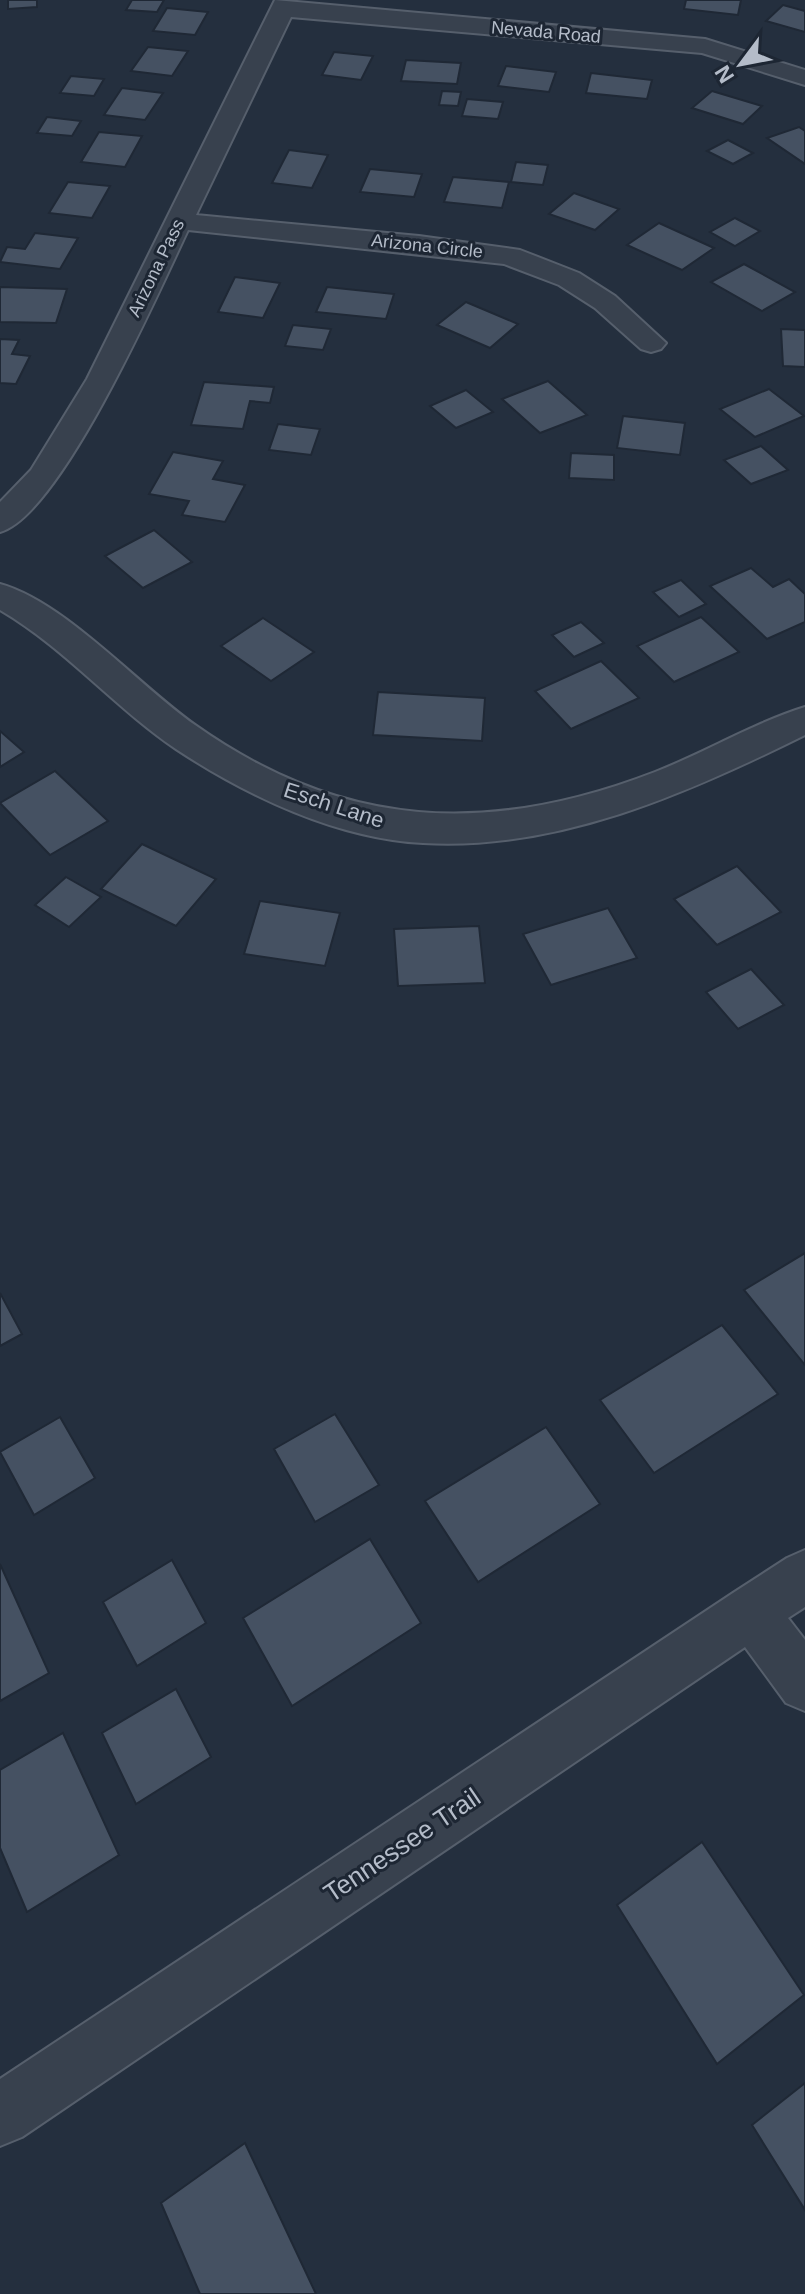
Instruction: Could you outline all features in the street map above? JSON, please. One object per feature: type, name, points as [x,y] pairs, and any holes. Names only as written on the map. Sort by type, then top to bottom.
[{"type":"street","name":"Nevada Road","points":[[285,5],[705,46],[805,78]]},
{"type":"street","name":"Arizona Pass","points":[[0,521],[43,476],[95,391],[285,5]]},
{"type":"street","name":"Arizona Circle","points":[[177,221],[419,244],[510,256],[569,279],[605,302],[651,343]]},
{"type":"street","name":"Esch Lane","points":[[0,595],[50,625],[186,738],[249,776],[350,815],[423,829],[489,826],[575,814],[709,768],[805,720]]},
{"type":"street","name":"Tennessee Trail","points":[[0,2115],[805,1576]]},
{"type":"street","points":[[751,1611],[805,1684]]},
{"type":"building","points":[[8,0],[37,0],[37,7],[8,9]]},
{"type":"building","points":[[132,0],[164,0],[157,12],[126,10]]},
{"type":"building","points":[[686,0],[741,0],[738,15],[684,9]]},
{"type":"building","points":[[783,5],[805,11],[805,32],[766,21]]},
{"type":"building","points":[[167,8],[208,12],[195,35],[153,31]]},
{"type":"building","points":[[148,47],[188,51],[172,76],[131,71]]},
{"type":"building","points":[[334,52],[373,56],[361,80],[322,75]]},
{"type":"building","points":[[406,60],[461,63],[457,84],[401,81]]},
{"type":"building","points":[[506,66],[556,72],[549,92],[498,86]]},
{"type":"building","points":[[591,73],[652,80],[647,99],[586,93]]},
{"type":"building","points":[[71,76],[104,79],[94,96],[60,93]]},
{"type":"building","points":[[122,88],[163,93],[145,120],[104,115]]},
{"type":"building","points":[[442,91],[461,92],[458,106],[439,105]]},
{"type":"building","points":[[712,91],[762,106],[743,124],[692,108]]},
{"type":"building","points":[[467,99],[503,102],[498,119],[462,116]]},
{"type":"building","points":[[47,117],[81,121],[72,136],[37,133]]},
{"type":"building","points":[[799,127],[805,131],[805,164],[767,138]]},
{"type":"building","points":[[99,132],[142,136],[125,167],[81,162]]},
{"type":"building","points":[[728,140],[753,153],[733,164],[707,151]]},
{"type":"building","points":[[289,150],[328,155],[312,188],[272,183]]},
{"type":"building","points":[[516,162],[548,165],[543,185],[511,182]]},
{"type":"building","points":[[370,169],[422,174],[414,197],[360,192]]},
{"type":"building","points":[[453,177],[509,182],[502,208],[444,202]]},
{"type":"building","points":[[68,182],[110,186],[92,218],[49,213]]},
{"type":"building","points":[[574,193],[619,209],[595,230],[549,214]]},
{"type":"building","points":[[735,218],[760,231],[735,246],[710,232]]},
{"type":"building","points":[[659,223],[714,248],[682,270],[627,245]]},
{"type":"building","points":[[35,233],[78,238],[60,269],[0,262],[7,247],[25,249]]},
{"type":"building","points":[[744,264],[795,292],[762,311],[711,282]]},
{"type":"building","points":[[235,277],[280,283],[263,318],[218,312]]},
{"type":"building","points":[[0,287],[67,289],[56,323],[0,322]]},
{"type":"building","points":[[327,287],[394,294],[386,319],[316,312]]},
{"type":"building","points":[[466,302],[518,324],[490,348],[437,325]]},
{"type":"building","points":[[293,325],[331,329],[323,350],[285,346]]},
{"type":"building","points":[[781,329],[805,330],[805,367],[783,366]]},
{"type":"building","points":[[0,339],[19,340],[12,354],[30,356],[16,384],[0,383]]},
{"type":"building","points":[[548,381],[587,415],[540,433],[502,399]]},
{"type":"building","points":[[204,382],[274,387],[270,403],[250,401],[243,429],[191,425]]},
{"type":"building","points":[[769,389],[804,416],[755,437],[720,409]]},
{"type":"building","points":[[466,390],[493,412],[456,428],[430,406]]},
{"type":"building","points":[[623,416],[685,423],[680,455],[617,448]]},
{"type":"building","points":[[278,424],[320,429],[311,455],[269,450]]},
{"type":"building","points":[[761,446],[788,470],[751,484],[724,460]]},
{"type":"building","points":[[173,452],[223,461],[213,479],[245,485],[225,522],[182,515],[189,501],[149,494]]},
{"type":"building","points":[[571,453],[614,455],[614,480],[569,478]]},
{"type":"building","points":[[154,530],[192,562],[143,588],[105,556]]},
{"type":"building","points":[[751,568],[773,587],[789,579],[805,594],[805,622],[767,639],[710,586]]},
{"type":"building","points":[[681,580],[706,604],[679,617],[653,592]]},
{"type":"building","points":[[701,617],[739,652],[674,682],[637,646]]},
{"type":"building","points":[[263,618],[314,652],[271,681],[221,646]]},
{"type":"building","points":[[581,622],[604,643],[574,657],[552,635]]},
{"type":"building","points":[[601,661],[639,698],[571,729],[535,691]]},
{"type":"building","points":[[378,692],[485,698],[482,741],[373,735]]},
{"type":"building","points":[[0,731],[24,752],[0,767]]},
{"type":"building","points":[[55,771],[108,821],[50,855],[0,803]]},
{"type":"building","points":[[142,844],[216,879],[176,926],[101,889]]},
{"type":"building","points":[[737,866],[781,912],[717,945],[674,899]]},
{"type":"building","points":[[66,877],[101,897],[69,927],[35,905]]},
{"type":"building","points":[[260,901],[340,913],[325,966],[244,954]]},
{"type":"building","points":[[608,908],[637,958],[551,985],[523,934]]},
{"type":"building","points":[[479,926],[485,983],[398,986],[394,929]]},
{"type":"building","points":[[751,969],[784,1005],[738,1029],[706,992]]},
{"type":"building","points":[[805,1253],[805,1365],[744,1290]]},
{"type":"building","points":[[0,1293],[22,1334],[0,1346]]},
{"type":"building","points":[[722,1325],[778,1394],[654,1473],[600,1400]]},
{"type":"building","points":[[335,1414],[379,1485],[315,1522],[274,1449]]},
{"type":"building","points":[[60,1417],[95,1478],[34,1515],[0,1452]]},
{"type":"building","points":[[546,1427],[600,1504],[478,1582],[425,1501]]},
{"type":"building","points":[[370,1539],[421,1623],[292,1706],[243,1618]]},
{"type":"building","points":[[172,1560],[206,1623],[137,1666],[103,1602]]},
{"type":"building","points":[[0,1564],[49,1673],[0,1701]]},
{"type":"building","points":[[176,1689],[211,1757],[136,1804],[102,1733]]},
{"type":"building","points":[[63,1733],[119,1855],[27,1912],[0,1848],[0,1770]]},
{"type":"building","points":[[702,1842],[804,1995],[717,2064],[617,1905]]},
{"type":"building","points":[[805,2083],[805,2210],[752,2125]]},
{"type":"building","points":[[245,2143],[316,2294],[200,2294],[161,2203]]}]
